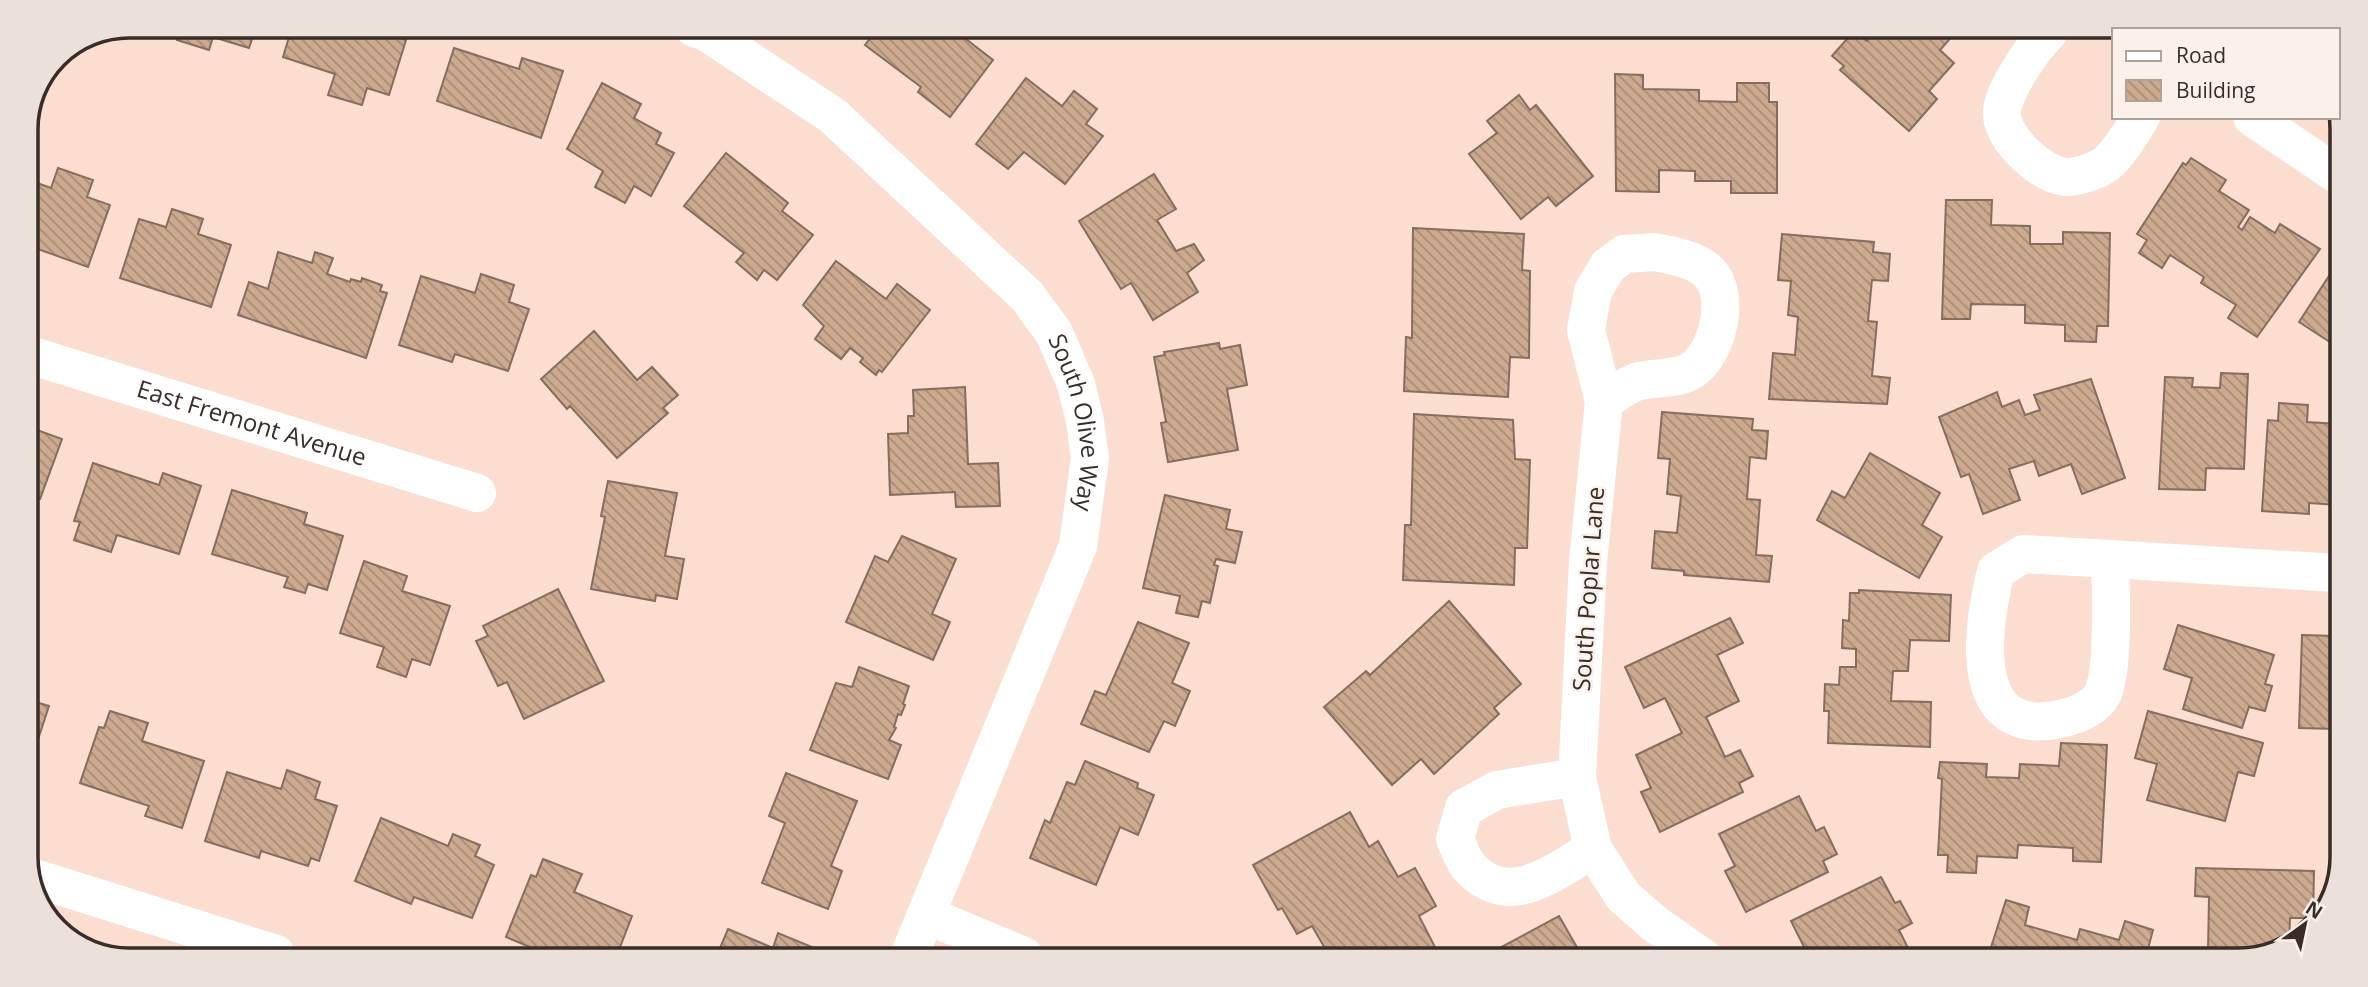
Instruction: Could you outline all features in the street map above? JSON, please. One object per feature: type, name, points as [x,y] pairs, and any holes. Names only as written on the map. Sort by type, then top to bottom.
[{"type":"street","name":"South Olive Way","points":[[715,38],[832,115],[1027,296],[1054,333],[1076,384],[1090,458],[1078,545],[912,948]]},
{"type":"street","points":[[2043,38],[2010,88],[2001,114],[2010,140],[2029,158],[2064,177],[2083,174],[2106,164],[2140,119]]},
{"type":"street","points":[[2255,119],[2329,169]]},
{"type":"street","name":"East Fremont Avenue","points":[[39,358],[477,493]]},
{"type":"street","name":"South Poplar Lane","points":[[1604,401],[1588,562],[1577,777],[1593,849],[1623,896],[1655,924],[1689,948]]},
{"type":"street","points":[[2110,559],[2112,603],[2103,693],[2082,714],[2049,722],[2015,719],[2000,708],[1988,683],[1985,636],[1996,572],[2023,554],[2110,559],[2330,573]]},
{"type":"street","points":[[1577,777],[1497,790],[1464,808],[1455,839],[1468,867],[1495,886],[1530,886],[1593,849]]},
{"type":"street","points":[[41,880],[257,948]]},
{"type":"street","points":[[926,915],[1005,948]]},
{"type":"building","points":[[177,38],[213,38],[209,50]]},
{"type":"building","points":[[216,38],[252,38],[249,48]]},
{"type":"building","points":[[289,38],[406,40],[389,95],[367,88],[362,105],[328,95],[335,74],[283,57]]},
{"type":"building","points":[[870,38],[965,38],[993,60],[950,117],[918,92],[921,87],[865,45]]},
{"type":"building","points":[[1848,38],[1862,38],[1867,41],[1870,38],[1951,38],[1940,50],[1954,63],[1929,91],[1937,99],[1909,131],[1840,70],[1844,66],[1832,56]]},
{"type":"building","points":[[454,48],[519,69],[522,58],[563,71],[541,138],[437,101]]},
{"type":"building","points":[[1615,74],[1643,75],[1643,89],[1699,90],[1699,101],[1737,102],[1737,83],[1769,83],[1769,102],[1777,102],[1777,193],[1731,193],[1731,181],[1695,181],[1695,171],[1659,170],[1659,192],[1616,191]]},
{"type":"building","points":[[1026,78],[1062,106],[1074,91],[1097,109],[1086,124],[1103,136],[1065,184],[1024,152],[1008,169],[976,144]]},
{"type":"building","points":[[602,83],[641,104],[634,118],[661,133],[656,144],[674,153],[651,196],[634,186],[625,203],[595,187],[603,171],[567,149]]},
{"type":"building","points":[[1519,95],[1530,110],[1536,105],[1593,176],[1556,206],[1548,197],[1521,219],[1469,154],[1497,133],[1487,121]]},
{"type":"building","points":[[726,153],[788,203],[782,211],[813,235],[777,280],[764,270],[757,280],[736,262],[744,253],[684,206]]},
{"type":"building","points":[[2191,158],[2226,180],[2219,191],[2249,210],[2238,227],[2242,230],[2250,217],[2275,233],[2280,224],[2320,249],[2257,337],[2228,318],[2236,305],[2201,283],[2204,277],[2170,255],[2162,268],[2139,253],[2147,240],[2137,234],[2183,163],[2186,165]]},
{"type":"building","points":[[58,168],[93,180],[87,197],[110,205],[88,267],[39,249],[39,184],[51,188]]},
{"type":"building","points":[[1154,174],[1176,209],[1157,220],[1176,251],[1194,244],[1204,260],[1187,273],[1198,292],[1153,320],[1131,283],[1121,289],[1079,221]]},
{"type":"building","points":[[1946,200],[1992,200],[1991,225],[2030,226],[2030,244],[2063,244],[2063,232],[2110,233],[2108,326],[2097,326],[2096,342],[2065,341],[2065,325],[2025,323],[2025,305],[1971,304],[1970,319],[1942,319]]},
{"type":"building","points":[[172,209],[203,219],[198,234],[231,245],[211,307],[120,278],[139,219],[166,227]]},
{"type":"building","points":[[1413,228],[1524,234],[1522,270],[1530,271],[1529,358],[1510,357],[1508,397],[1404,391],[1406,337],[1412,338]]},
{"type":"building","points":[[1782,234],[1874,242],[1873,252],[1890,254],[1888,281],[1872,280],[1868,321],[1877,322],[1872,376],[1890,378],[1887,404],[1769,399],[1773,353],[1795,355],[1798,317],[1788,315],[1791,281],[1778,280]]},
{"type":"building","points":[[278,252],[312,263],[315,252],[333,258],[327,274],[350,282],[351,279],[361,282],[362,278],[382,285],[380,291],[387,293],[366,358],[238,315],[249,282],[268,289]]},
{"type":"building","points":[[836,261],[886,299],[897,284],[930,310],[882,372],[879,370],[876,375],[860,362],[863,358],[850,348],[841,359],[815,339],[824,326],[803,305]]},
{"type":"building","points":[[481,274],[514,285],[509,302],[529,309],[508,371],[455,354],[452,362],[399,345],[421,276],[475,293]]},
{"type":"building","points":[[2329,276],[2329,342],[2299,322]]},
{"type":"building","points":[[594,331],[637,380],[652,367],[678,395],[663,408],[668,413],[617,458],[570,406],[567,409],[541,379]]},
{"type":"building","points":[[1219,343],[1220,349],[1240,345],[1247,385],[1227,389],[1238,450],[1168,462],[1161,423],[1166,422],[1154,357],[1165,355],[1164,352]]},
{"type":"building","points":[[2221,373],[2248,374],[2244,469],[2206,468],[2205,490],[2159,489],[2165,377],[2193,378],[2192,387],[2220,388]]},
{"type":"building","points":[[2091,379],[2125,478],[2082,494],[2071,464],[2039,476],[2034,461],[2009,469],[2020,500],[1983,514],[1969,474],[1961,477],[1939,417],[1997,392],[2002,407],[2019,400],[2025,415],[2040,410],[2034,395]]},
{"type":"building","points":[[965,387],[968,464],[998,463],[1000,506],[956,507],[955,492],[890,495],[888,434],[908,433],[908,416],[914,416],[913,390]]},
{"type":"building","points":[[2279,403],[2308,405],[2307,422],[2329,423],[2330,504],[2309,503],[2309,514],[2262,511],[2268,420],[2278,421]]},
{"type":"building","points":[[1662,412],[1753,419],[1752,430],[1768,431],[1766,459],[1750,457],[1747,499],[1760,500],[1756,555],[1772,556],[1769,582],[1684,575],[1684,571],[1652,568],[1655,531],[1677,533],[1681,496],[1667,494],[1670,459],[1658,458]]},
{"type":"building","points":[[1414,414],[1513,420],[1515,459],[1530,460],[1527,548],[1515,548],[1514,585],[1403,580],[1405,525],[1411,525]]},
{"type":"building","points":[[39,431],[62,439],[39,499]]},
{"type":"building","points":[[1870,453],[1940,493],[1922,525],[1942,537],[1919,578],[1817,520],[1832,491],[1845,498]]},
{"type":"building","points":[[93,463],[159,485],[163,473],[201,486],[179,554],[117,535],[111,552],[74,540],[80,522],[74,521]]},
{"type":"building","points":[[608,481],[677,493],[665,556],[684,559],[677,599],[656,595],[655,601],[591,589],[605,517],[601,516]]},
{"type":"building","points":[[232,490],[307,513],[304,524],[343,536],[327,590],[308,584],[305,593],[284,587],[288,577],[212,554]]},
{"type":"building","points":[[1165,495],[1230,510],[1226,529],[1242,532],[1235,563],[1216,559],[1214,565],[1218,566],[1210,603],[1202,601],[1198,617],[1176,613],[1180,596],[1143,588]]},
{"type":"building","points":[[902,536],[956,559],[932,614],[950,622],[933,660],[846,622],[875,556],[888,562]]},
{"type":"building","points":[[364,561],[407,576],[402,591],[450,606],[430,665],[412,659],[406,677],[377,667],[384,647],[340,633]]},
{"type":"building","points":[[558,589],[604,681],[524,719],[507,682],[498,686],[476,641],[488,636],[483,626]]},
{"type":"building","points":[[1859,590],[1951,595],[1949,641],[1910,640],[1908,671],[1893,671],[1891,701],[1931,702],[1930,747],[1828,743],[1829,711],[1824,711],[1825,684],[1839,685],[1840,667],[1856,667],[1856,649],[1842,648],[1843,620],[1849,621],[1850,593],[1859,593]]},
{"type":"building","points":[[1449,601],[1521,684],[1494,708],[1499,714],[1434,774],[1421,759],[1392,785],[1324,707],[1366,671],[1370,675]]},
{"type":"building","points":[[1730,618],[1743,643],[1717,655],[1739,701],[1706,717],[1725,757],[1740,750],[1753,776],[1739,783],[1743,792],[1660,832],[1641,792],[1651,788],[1636,755],[1682,733],[1665,698],[1644,708],[1625,667]]},
{"type":"building","points":[[1138,622],[1189,643],[1172,683],[1190,691],[1175,726],[1164,721],[1149,752],[1081,724],[1095,691],[1106,695]]},
{"type":"building","points":[[2178,625],[2274,655],[2265,684],[2272,686],[2265,711],[2249,707],[2242,728],[2183,709],[2192,678],[2164,669]]},
{"type":"building","points":[[2302,635],[2330,636],[2330,729],[2299,728]]},
{"type":"building","points":[[859,667],[909,686],[903,704],[905,705],[901,715],[898,714],[894,727],[896,728],[889,740],[901,745],[888,779],[810,750],[836,683],[852,687]]},
{"type":"building","points":[[39,703],[49,706],[39,736]]},
{"type":"building","points":[[110,711],[148,723],[142,741],[204,761],[182,828],[145,816],[149,806],[80,783],[99,727],[104,728]]},
{"type":"building","points":[[2148,711],[2263,743],[2254,776],[2238,772],[2225,821],[2147,800],[2157,764],[2135,758]]},
{"type":"building","points":[[2061,743],[2107,745],[2101,862],[2073,861],[2073,848],[2018,845],[2017,858],[1977,856],[1976,873],[1947,872],[1948,855],[1938,855],[1942,779],[1938,778],[1940,762],[1987,764],[1986,777],[2019,778],[2020,764],[2059,766]]},
{"type":"building","points":[[1085,761],[1138,783],[1137,788],[1154,795],[1138,835],[1120,827],[1096,885],[1030,858],[1045,820],[1050,823],[1067,782],[1075,785]]},
{"type":"building","points":[[287,770],[320,782],[315,799],[337,806],[319,861],[311,858],[308,866],[261,851],[259,858],[205,841],[227,772],[281,789]]},
{"type":"building","points":[[786,773],[857,801],[831,866],[842,871],[828,909],[762,883],[785,823],[769,816]]},
{"type":"building","points":[[1799,796],[1816,831],[1824,827],[1837,854],[1823,861],[1828,872],[1746,912],[1725,871],[1735,866],[1719,834]]},
{"type":"building","points":[[1350,812],[1369,847],[1378,841],[1398,877],[1415,868],[1436,906],[1419,916],[1435,948],[1325,948],[1312,926],[1297,934],[1282,908],[1278,910],[1253,865]]},
{"type":"building","points":[[381,818],[448,846],[453,834],[480,845],[475,856],[494,865],[472,918],[414,897],[411,904],[355,881]]},
{"type":"building","points":[[543,859],[582,874],[574,892],[632,916],[620,948],[532,948],[506,937],[531,875],[536,877]]},
{"type":"building","points":[[2196,868],[2314,871],[2311,913],[2306,918],[2290,918],[2289,933],[2279,939],[2250,948],[2208,948],[2209,897],[2195,896]]},
{"type":"building","points":[[1881,877],[1895,903],[1900,901],[1912,923],[1899,930],[1908,948],[1804,948],[1791,921]]},
{"type":"building","points":[[2006,900],[2029,907],[2025,925],[2077,940],[2080,929],[2119,940],[2125,921],[2153,930],[2148,948],[1991,948]]},
{"type":"building","points":[[1559,916],[1577,948],[1500,948]]},
{"type":"building","points":[[728,929],[773,948],[720,948]]},
{"type":"building","points":[[778,933],[815,948],[773,948]]}]
